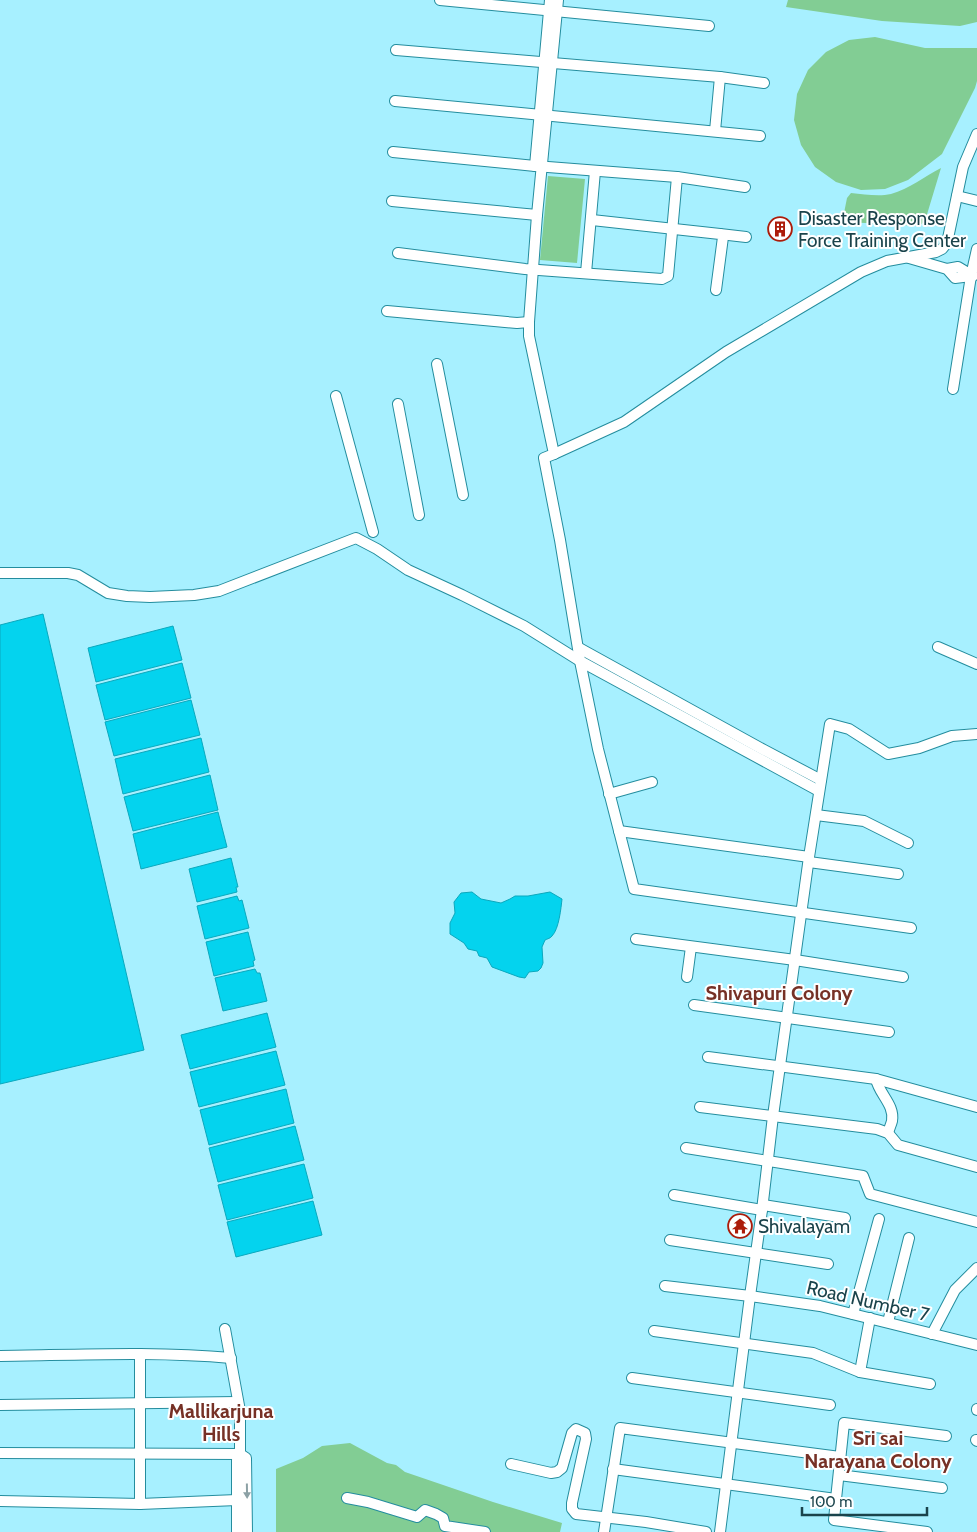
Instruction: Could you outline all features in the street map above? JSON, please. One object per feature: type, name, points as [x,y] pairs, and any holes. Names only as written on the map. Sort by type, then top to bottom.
[{"type":"street","points":[[440,0],[552,7],[709,26]]},
{"type":"street","points":[[554,454],[525,322],[552,7],[558,0]]},
{"type":"street","points":[[396,50],[720,77],[764,83]]},
{"type":"street","points":[[715,131],[720,77]]},
{"type":"street","points":[[395,101],[760,136]]},
{"type":"street","points":[[912,928],[634,889],[598,749],[580,661],[544,458],[624,422],[726,352],[861,272],[888,261],[942,249],[947,243],[963,167],[977,134]]},
{"type":"street","points":[[393,152],[678,178],[745,187]]},
{"type":"street","points":[[586,273],[595,171]]},
{"type":"street","points":[[398,252],[529,269],[662,279],[668,276],[678,178]]},
{"type":"street","points":[[957,196],[977,200]]},
{"type":"street","points":[[392,201],[534,215]]},
{"type":"street","points":[[592,220],[746,237]]},
{"type":"street","points":[[716,290],[723,237],[720,234]]},
{"type":"street","points":[[953,389],[974,276],[977,249]]},
{"type":"street","points":[[906,257],[947,269],[955,278],[974,276]]},
{"type":"street","points":[[387,311],[525,322]]},
{"type":"street","points":[[437,364],[463,495]]},
{"type":"street","points":[[336,396],[374,532]]},
{"type":"street","points":[[398,404],[419,515]]},
{"type":"street","points":[[0,573],[68,573],[78,575],[108,593],[127,596],[150,597],[194,594],[219,591],[356,538],[378,549],[408,570],[524,626],[580,661],[821,780]]},
{"type":"street","points":[[938,647],[977,664]]},
{"type":"street","points":[[578,648],[819,791]]},
{"type":"street","points":[[720,1532],[763,1208],[773,1116],[830,724],[849,729],[888,754],[919,748],[952,736],[977,734]]},
{"type":"street","points":[[610,794],[652,782]]},
{"type":"street","points":[[816,814],[864,821],[908,843]]},
{"type":"street","points":[[619,831],[898,874]]},
{"type":"street","points":[[636,940],[796,960],[903,977]]},
{"type":"street","points":[[687,977],[691,947]]},
{"type":"street","points":[[694,1005],[889,1032]]},
{"type":"street","points":[[708,1057],[876,1079],[962,1101],[977,1107]]},
{"type":"street","points":[[876,1079],[877,1085],[892,1110],[892,1120],[888,1133]]},
{"type":"street","points":[[700,1108],[877,1129],[888,1133],[898,1145],[977,1167]]},
{"type":"street","points":[[686,1148],[863,1176],[870,1194],[977,1222]]},
{"type":"street","points":[[674,1195],[845,1218]]},
{"type":"street","points":[[853,1314],[879,1219]]},
{"type":"street","points":[[888,1322],[909,1238]]},
{"type":"street","points":[[670,1240],[828,1264]]},
{"type":"street","points":[[932,1334],[955,1290],[977,1268]]},
{"type":"street","name":"Road Number 7","points":[[665,1286],[820,1306],[977,1345]]},
{"type":"street","points":[[860,1372],[870,1318]]},
{"type":"street","points":[[225,1329],[240,1411],[240,1454],[237,1460],[237,1532]]},
{"type":"street","points":[[654,1331],[744,1345],[814,1353],[860,1372],[930,1384]]},
{"type":"street","points":[[0,1356],[140,1354],[231,1358]]},
{"type":"street","points":[[140,1354],[140,1504]]},
{"type":"street","points":[[632,1378],[830,1405]]},
{"type":"street","points":[[0,1405],[238,1402]]},
{"type":"street","points":[[927,1532],[834,1520],[844,1423],[946,1436]]},
{"type":"street","points":[[604,1532],[620,1428],[840,1457]]},
{"type":"street","points":[[511,1464],[551,1473],[558,1472],[562,1468],[572,1433],[576,1429],[586,1433],[572,1503],[572,1510],[576,1514],[646,1522],[706,1532]]},
{"type":"street","points":[[0,1453],[240,1454],[246,1458],[248,1532]]},
{"type":"street","points":[[613,1469],[836,1499]]},
{"type":"street","points":[[839,1475],[942,1488]]},
{"type":"street","points":[[347,1498],[368,1502],[410,1516],[417,1517],[426,1510],[443,1518],[446,1526],[485,1532]]},
{"type":"street","points":[[0,1501],[140,1504],[237,1500]]},
{"type":"green space","points":[[788,0],[977,0],[977,22],[960,26],[882,21],[786,7]]},
{"type":"green space","points":[[875,37],[925,48],[977,48],[977,81],[942,154],[908,180],[885,189],[861,190],[836,182],[815,167],[801,145],[794,120],[797,94],[808,70],[826,52],[849,40]]},
{"type":"green space","points":[[941,168],[925,221],[919,226],[847,222],[843,218],[847,198],[851,193],[891,194],[911,186]]},
{"type":"green space","points":[[548,176],[585,179],[577,263],[540,260]]},
{"type":"green space","points":[[350,1443],[387,1463],[396,1465],[405,1472],[562,1523],[560,1532],[276,1532],[276,1469],[303,1458],[322,1446]]},
{"type":"water","points":[[43,614],[144,1050],[0,1084],[0,625]]},
{"type":"water","points":[[173,626],[182,660],[96,682],[88,648]]},
{"type":"water","points":[[182,663],[191,698],[105,720],[96,685]]},
{"type":"water","points":[[191,700],[200,735],[114,756],[105,722]]},
{"type":"water","points":[[201,738],[209,772],[123,794],[115,759]]},
{"type":"water","points":[[210,775],[218,810],[133,831],[124,797]]},
{"type":"water","points":[[218,812],[227,847],[141,869],[133,834]]},
{"type":"water","points":[[231,858],[238,887],[236,887],[237,892],[197,902],[189,869]]},
{"type":"water","points":[[472,892],[481,899],[501,903],[515,896],[550,892],[562,899],[556,929],[551,937],[545,940],[542,947],[543,963],[538,971],[529,972],[525,978],[492,967],[487,958],[479,956],[477,951],[468,949],[464,943],[450,934],[450,923],[455,913],[454,902],[461,893]]},
{"type":"water","points":[[237,896],[239,901],[242,900],[249,928],[205,939],[197,906]]},
{"type":"water","points":[[248,932],[255,960],[253,961],[254,966],[214,976],[206,942]]},
{"type":"water","points":[[255,969],[257,973],[260,973],[267,1001],[223,1011],[215,978]]},
{"type":"water","points":[[267,1013],[276,1047],[190,1069],[181,1035]]},
{"type":"water","points":[[276,1051],[285,1085],[199,1107],[190,1072]]},
{"type":"water","points":[[286,1089],[294,1123],[209,1145],[200,1110]]},
{"type":"water","points":[[295,1126],[304,1160],[218,1182],[209,1148]]},
{"type":"water","points":[[304,1164],[313,1198],[227,1220],[218,1185]]},
{"type":"water","points":[[313,1201],[322,1235],[236,1257],[227,1222]]},
{"type":"place","name":"Disaster Response Force Training Center","points":[[780,229]]},
{"type":"place","name":"Shivalayam","points":[[740,1226]]},
{"type":"district","name":"Shivapuri Colony","points":[[779,993]]},
{"type":"district","name":"Mallikarjuna Hills","points":[[221,1422]]},
{"type":"district","name":"Sri sai Narayana Colony","points":[[878,1450]]}]
